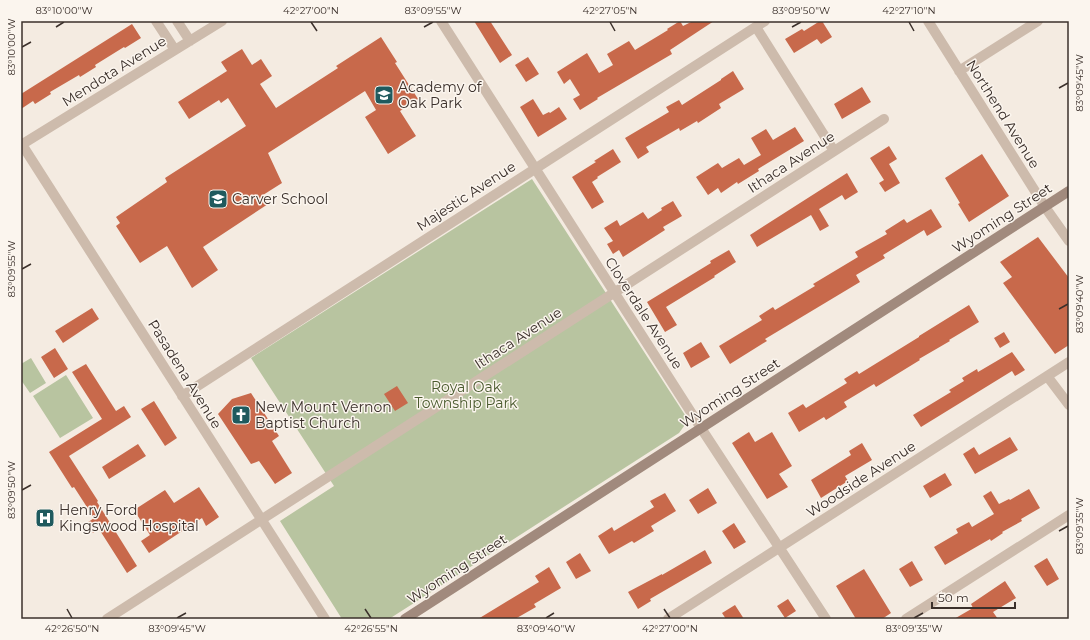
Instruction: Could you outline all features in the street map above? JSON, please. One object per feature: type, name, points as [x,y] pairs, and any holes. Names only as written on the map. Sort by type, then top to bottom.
[{"type":"street","points":[[156,21],[175,50]]},
{"type":"street","points":[[177,21],[190,41]]},
{"type":"street","name":"Mendota Avenue","points":[[21,144],[222,21]]},
{"type":"street","name":"Cloverdale Avenue","points":[[441,21],[701,428],[826,619]]},
{"type":"street","name":"Majestic Avenue","points":[[182,396],[765,21]]},
{"type":"street","name":"Northend Avenue","points":[[928,21],[1045,207],[1069,241]]},
{"type":"street","points":[[959,71],[1038,21]]},
{"type":"street","points":[[756,27],[834,151]]},
{"type":"street","name":"Ithaca Avenue","points":[[107,619],[884,119]]},
{"type":"street","name":"Pasadena Avenue","points":[[21,144],[325,619]]},
{"type":"street","name":"Wyoming Street","points":[[405,619],[1069,191]]},
{"type":"street","name":"Woodside Avenue","points":[[668,619],[1069,362]]},
{"type":"street","points":[[1048,376],[1069,404]]},
{"type":"street","points":[[906,619],[1069,515]]},
{"type":"green space","name":"Royal Oak Township Park","points":[[532,179],[685,415],[687,422],[679,433],[389,619],[342,619],[280,521],[334,486],[251,358]]},
{"type":"green space","points":[[31,358],[46,383],[30,393],[21,380],[21,364]]},
{"type":"green space","points":[[66,375],[93,418],[60,438],[33,396]]},
{"type":"building","points":[[474,21],[490,21],[512,55],[500,63]]},
{"type":"building","points":[[680,21],[683,26],[693,21],[714,21],[670,50],[672,54],[597,98],[598,99],[580,110],[573,99],[580,95],[570,79],[564,84],[557,72],[587,53],[599,73],[613,65],[607,54],[629,41],[635,50]]},
{"type":"building","points":[[822,21],[832,37],[821,44],[817,39],[794,53],[785,39],[802,29],[804,31]]},
{"type":"building","points":[[132,24],[141,38],[95,65],[96,67],[80,77],[79,75],[50,92],[51,94],[35,104],[33,101],[21,109],[21,94]]},
{"type":"building","points":[[381,37],[397,62],[395,63],[418,99],[400,111],[416,136],[388,154],[365,117],[376,110],[365,91],[268,153],[282,183],[263,195],[268,204],[203,247],[218,270],[192,288],[167,246],[140,263],[116,226],[120,223],[116,217],[167,182],[165,178],[246,126],[228,98],[221,103],[219,100],[189,119],[178,102],[227,71],[221,62],[242,49],[252,65],[261,59],[272,76],[260,84],[276,108],[338,68],[336,66]]},
{"type":"building","points":[[528,57],[539,74],[526,82],[515,65]]},
{"type":"building","points":[[733,71],[744,89],[719,104],[721,108],[698,123],[697,121],[680,131],[679,128],[646,147],[649,152],[638,159],[625,138],[669,112],[666,107],[679,100],[682,105]]},
{"type":"building","points":[[862,87],[871,102],[842,119],[834,104]]},
{"type":"building","points":[[533,99],[543,115],[549,112],[550,113],[559,107],[567,119],[538,137],[520,107]]},
{"type":"building","points":[[795,127],[804,141],[758,169],[759,171],[738,184],[737,182],[721,193],[718,188],[708,195],[696,177],[718,163],[722,168],[739,158],[744,165],[761,155],[751,138],[766,129],[773,140]]},
{"type":"building","points":[[889,146],[897,159],[889,164],[900,183],[885,192],[879,183],[884,180],[870,158]]},
{"type":"building","points":[[613,149],[621,162],[597,177],[598,178],[592,182],[604,202],[592,209],[572,177]]},
{"type":"building","points":[[982,154],[1009,196],[969,222],[945,178]]},
{"type":"building","points":[[847,173],[858,192],[845,200],[842,195],[819,209],[829,226],[820,231],[811,215],[757,247],[750,235]]},
{"type":"building","points":[[673,201],[682,216],[663,227],[665,230],[623,257],[619,250],[613,254],[607,244],[613,241],[604,228],[617,220],[620,226],[643,212],[648,219],[662,210],[661,208]]},
{"type":"building","points":[[931,209],[942,227],[927,236],[924,230],[883,255],[885,258],[856,275],[860,282],[765,339],[767,341],[730,364],[719,346],[762,320],[759,316],[773,307],[775,310],[815,286],[813,284],[858,257],[855,252],[887,234],[885,231],[904,219],[907,223]]},
{"type":"building","points":[[1038,237],[1069,278],[1069,345],[1055,354],[1003,283],[1012,277],[1000,262]]},
{"type":"building","points":[[729,250],[736,262],[714,276],[715,277],[666,307],[677,325],[665,332],[647,302],[711,263],[710,261]]},
{"type":"building","points":[[969,305],[979,322],[876,387],[874,384],[844,402],[847,407],[826,420],[824,417],[799,432],[788,413],[803,404],[806,408],[847,383],[844,379],[857,371],[859,374]]},
{"type":"building","points":[[92,308],[99,319],[63,343],[55,331]]},
{"type":"building","points":[[1004,332],[1010,342],[1000,348],[994,338]]},
{"type":"building","points":[[701,342],[710,357],[691,368],[683,353]]},
{"type":"building","points":[[55,348],[68,369],[54,378],[41,357]]},
{"type":"building","points":[[1012,352],[1025,370],[1015,376],[1012,371],[921,427],[913,415],[951,392],[949,390],[964,381],[962,378],[977,369],[978,372]]},
{"type":"building","points":[[86,364],[116,411],[124,406],[131,417],[69,456],[137,566],[127,573],[99,529],[93,533],[87,523],[94,518],[74,487],[72,488],[49,452],[102,419],[72,372]]},
{"type":"building","points":[[397,386],[408,403],[395,411],[384,394]]},
{"type":"building","points":[[251,393],[279,436],[272,441],[292,473],[275,484],[259,461],[251,464],[218,414],[232,399]]},
{"type":"building","points":[[154,401],[177,438],[165,446],[141,409]]},
{"type":"building","points":[[749,432],[755,442],[772,432],[792,466],[779,474],[788,487],[767,499],[732,443]]},
{"type":"building","points":[[1010,437],[1018,450],[975,474],[963,454],[974,447],[979,455]]},
{"type":"building","points":[[862,443],[872,460],[845,476],[848,481],[821,498],[811,480],[851,455],[849,451]]},
{"type":"building","points":[[138,444],[146,456],[109,479],[102,467]]},
{"type":"building","points":[[945,473],[952,485],[930,498],[923,486]]},
{"type":"building","points":[[199,487],[219,517],[206,526],[202,518],[149,553],[141,541],[150,535],[134,510],[165,490],[174,503]]},
{"type":"building","points":[[708,488],[717,503],[698,514],[689,500]]},
{"type":"building","points":[[1029,489],[1040,508],[1021,519],[1022,521],[1002,532],[1003,533],[991,541],[990,539],[945,565],[934,547],[958,533],[956,529],[969,522],[972,527],[994,514],[983,496],[991,491],[999,504],[1009,499],[1010,500]]},
{"type":"building","points":[[665,493],[676,511],[651,526],[654,531],[634,543],[632,541],[609,554],[598,536],[612,527],[614,531],[654,507],[650,501]]},
{"type":"building","points":[[734,523],[746,542],[734,549],[722,531]]},
{"type":"building","points":[[705,550],[712,563],[650,599],[651,601],[638,609],[628,592],[662,575]]},
{"type":"building","points":[[580,553],[591,571],[576,579],[566,562]]},
{"type":"building","points":[[1047,558],[1059,579],[1047,586],[1034,566]]},
{"type":"building","points":[[912,561],[923,580],[910,587],[899,569]]},
{"type":"building","points":[[549,567],[561,588],[534,604],[536,607],[515,619],[478,619],[539,582],[535,576]]},
{"type":"building","points":[[864,569],[891,613],[882,619],[856,619],[836,586]]},
{"type":"building","points":[[1005,581],[1016,598],[993,612],[998,619],[954,619],[973,608],[971,604]]},
{"type":"building","points":[[788,599],[796,611],[785,618],[777,606]]},
{"type":"building","points":[[735,605],[744,619],[726,619],[722,613]]},
{"type":"place","name":"Academy of Oak Park","points":[[384,95]]},
{"type":"place","name":"Carver School","points":[[218,199]]},
{"type":"place","name":"New Mount Vernon Baptist Church","points":[[241,415]]},
{"type":"place","name":"Henry Ford Kingswood Hospital","points":[[45,518]]}]
